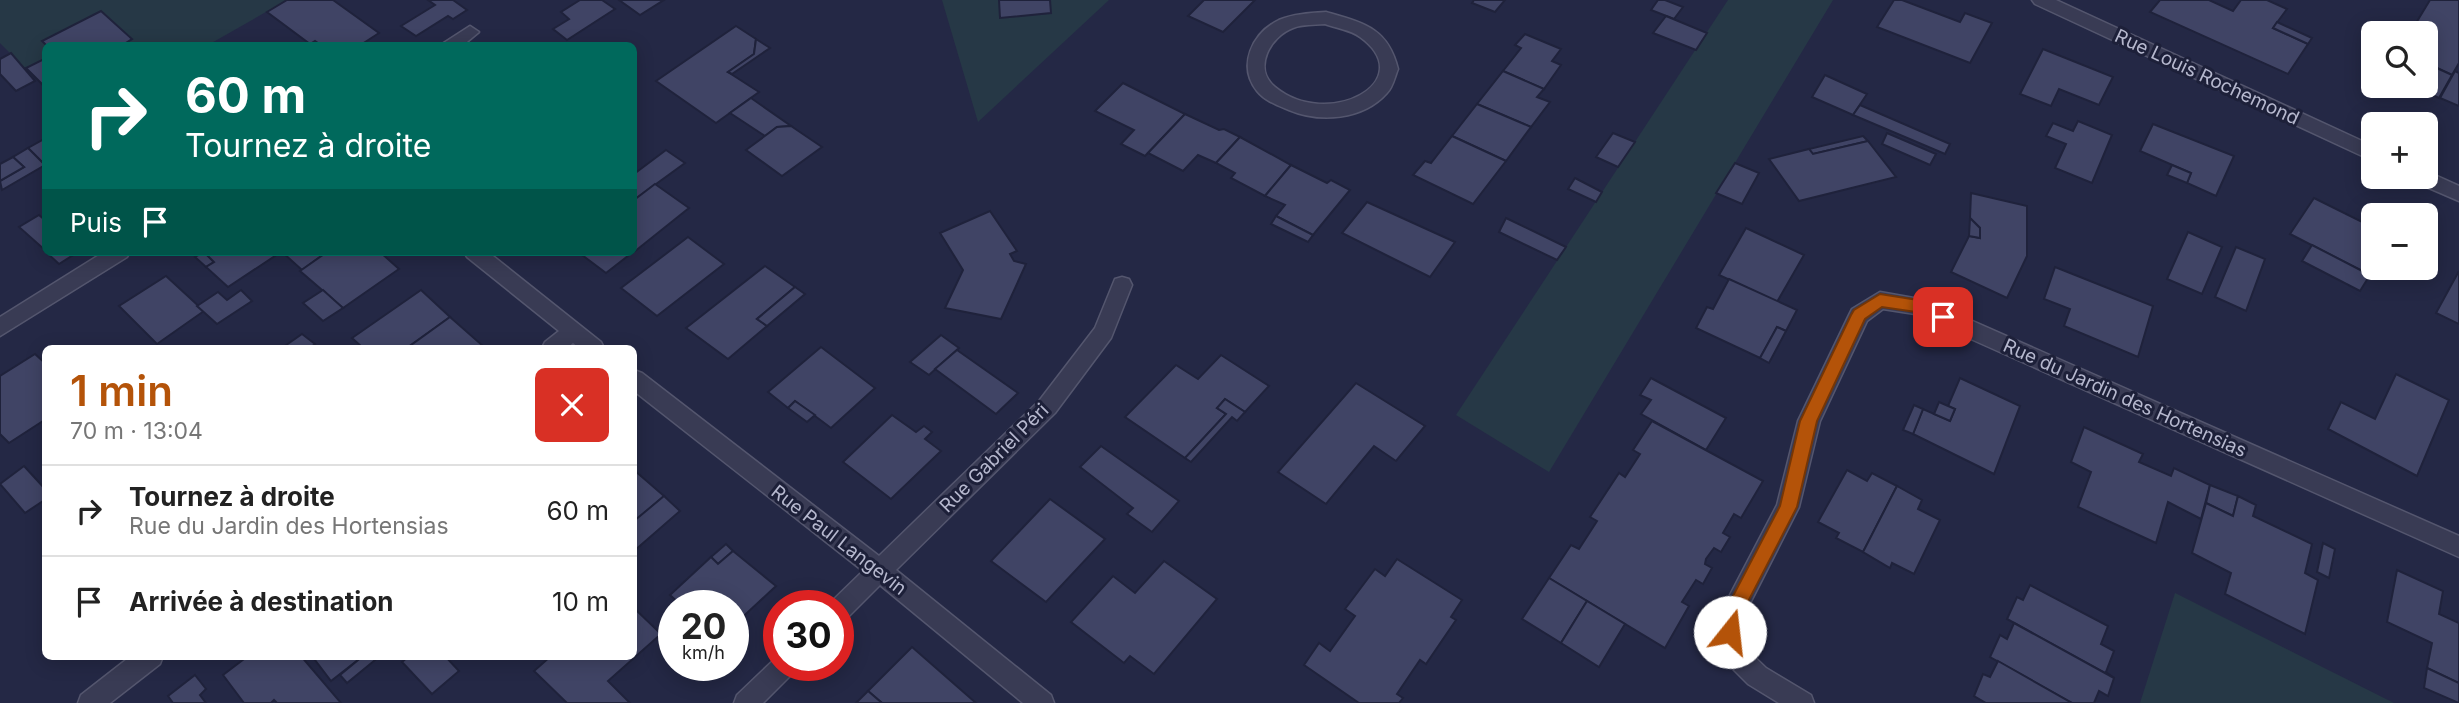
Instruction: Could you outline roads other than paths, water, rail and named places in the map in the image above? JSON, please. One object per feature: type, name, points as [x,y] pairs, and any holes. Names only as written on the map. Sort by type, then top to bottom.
[{"type":"street","name":"Rue Louis Rochemond","points":[[2041,0],[2361,148]]},
{"type":"street","points":[[1317,9],[1366,30],[1380,42],[1389,57],[1390,72],[1384,87],[1371,100],[1352,108],[1330,112],[1308,111],[1286,104],[1269,93],[1258,79],[1255,63],[1258,48],[1268,35],[1317,9]]},
{"type":"street","points":[[454,42],[470,32]]},
{"type":"street","points":[[2438,184],[2459,194]]},
{"type":"street","points":[[0,328],[114,256]]},
{"type":"street","points":[[479,256],[590,345]]},
{"type":"street","name":"Rue Gabriel Péri","points":[[854,595],[1047,407],[1104,332],[1122,285]]},
{"type":"street","name":"Rue du Jardin des Hortensias","points":[[1802,703],[1757,676],[1729,648],[1731,617],[1788,507],[1814,409],[1859,315],[1880,300],[1918,306],[2459,547]]},
{"type":"street","points":[[556,345],[573,332]]},
{"type":"street","name":"Rue Paul Langevin","points":[[637,381],[879,570],[1042,703]]},
{"type":"street","points":[[90,703],[146,660]]},
{"type":"street","points":[[746,703],[768,681]]}]
